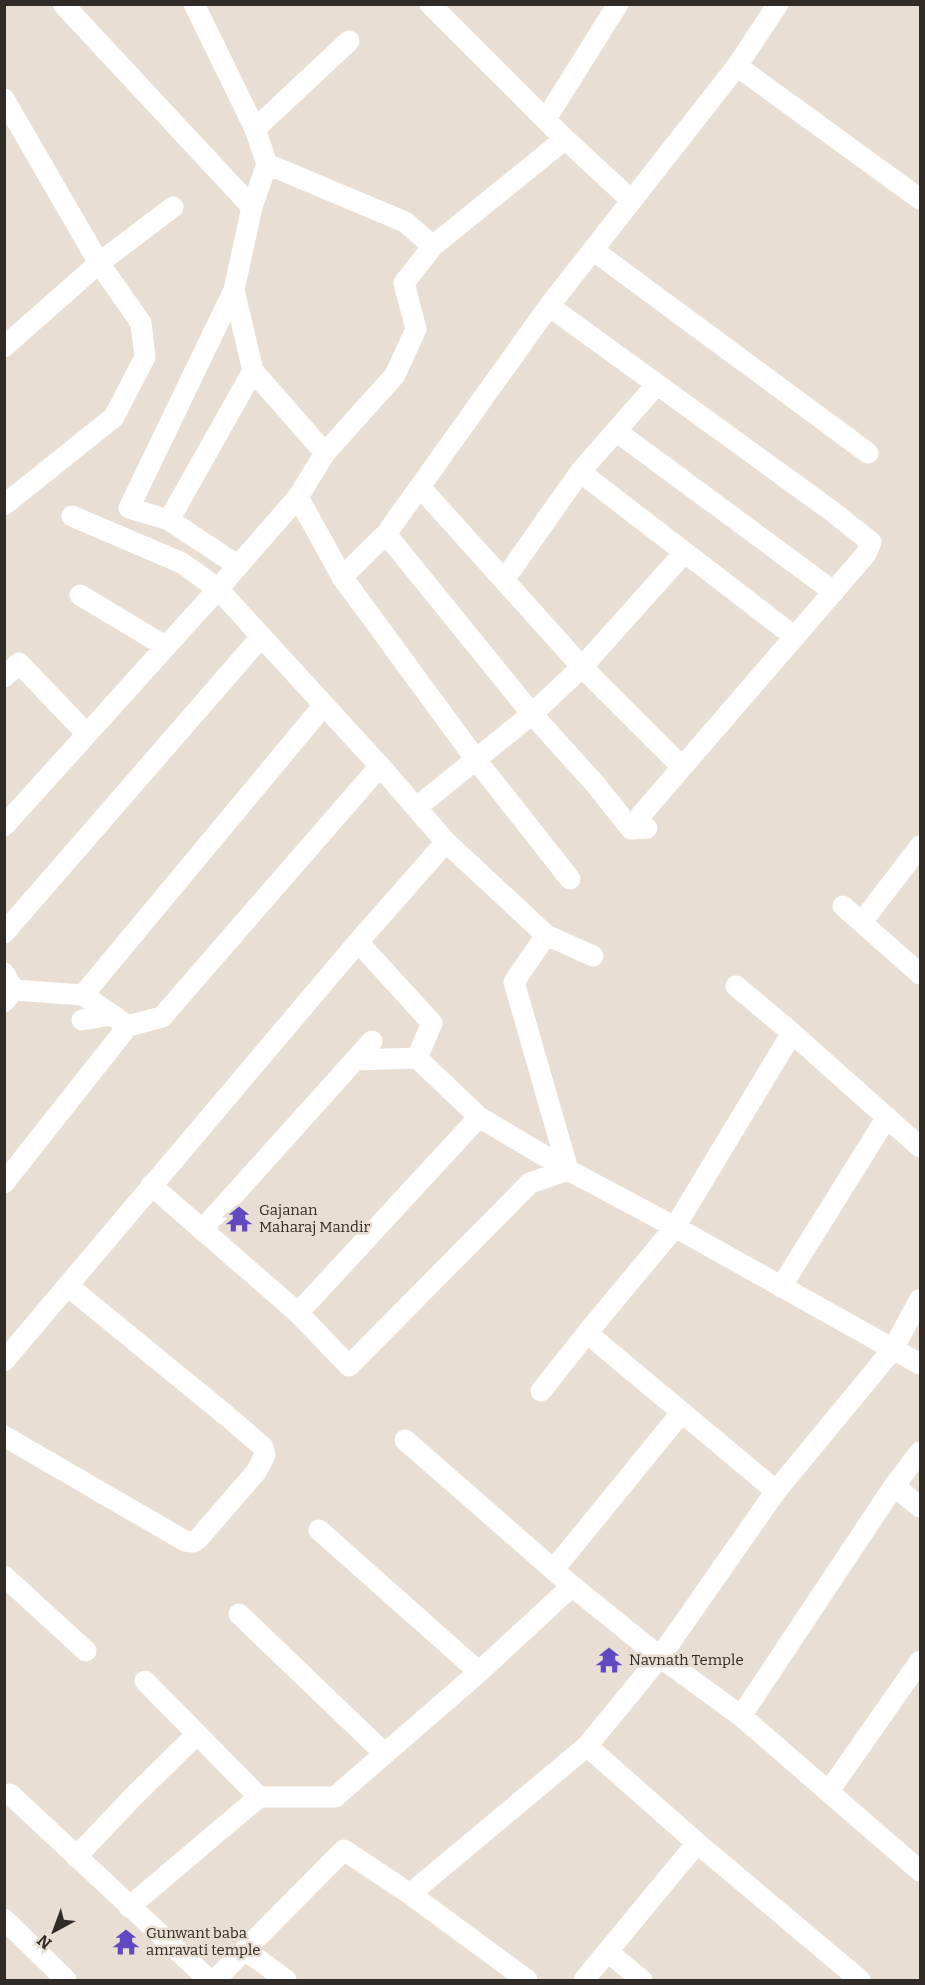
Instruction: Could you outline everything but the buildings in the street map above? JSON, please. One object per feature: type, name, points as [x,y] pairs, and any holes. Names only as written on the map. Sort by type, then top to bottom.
[{"type":"street","points":[[63,4],[252,207]]},
{"type":"street","points":[[194,4],[255,129],[267,164],[252,207],[234,290],[129,508],[169,520],[237,566]]},
{"type":"street","points":[[430,4],[631,200]]},
{"type":"street","points":[[546,118],[618,4]]},
{"type":"street","points":[[342,577],[386,534],[549,306],[737,66],[778,4]]},
{"type":"street","points":[[255,129],[349,41]]},
{"type":"street","points":[[737,66],[921,199]]},
{"type":"street","points":[[4,99],[99,263],[141,323],[145,357],[114,417],[4,505]]},
{"type":"street","points":[[4,826],[298,497],[325,453],[395,375],[416,329],[404,284],[434,246],[566,139]]},
{"type":"street","points":[[267,164],[405,222],[434,246]]},
{"type":"street","points":[[4,347],[99,263],[173,207]]},
{"type":"street","points":[[593,250],[868,453]]},
{"type":"street","points":[[234,290],[253,371],[325,453]]},
{"type":"street","points":[[386,534],[532,714],[596,785],[631,829],[644,822],[682,767],[866,554],[871,542],[847,522],[549,306]]},
{"type":"street","points":[[169,520],[253,371]]},
{"type":"street","points":[[504,580],[580,472],[657,384]]},
{"type":"street","points":[[616,431],[834,592]]},
{"type":"street","points":[[580,472],[795,637]]},
{"type":"street","points":[[420,487],[582,667],[682,767]]},
{"type":"street","points":[[298,497],[342,577],[477,761],[570,879]]},
{"type":"street","points":[[72,516],[182,563],[218,589],[381,766],[446,842],[546,935],[593,956]]},
{"type":"street","points":[[417,807],[477,761],[582,667],[684,553]]},
{"type":"street","points":[[80,595],[165,646]]},
{"type":"street","points":[[4,933],[261,637]]},
{"type":"street","points":[[4,677],[19,663],[87,734]]},
{"type":"street","points":[[83,995],[324,705]]},
{"type":"street","points":[[82,1020],[162,1017],[381,766]]},
{"type":"street","points":[[4,1361],[151,1185],[446,842]]},
{"type":"street","points":[[862,922],[921,846]]},
{"type":"street","points":[[843,906],[921,974]]},
{"type":"street","points":[[546,935],[514,982],[581,1177]]},
{"type":"street","points":[[358,942],[432,1023],[417,1058]]},
{"type":"street","points":[[736,986],[921,1147]]},
{"type":"street","points":[[8,988],[83,995],[120,1020]]},
{"type":"street","points":[[4,1183],[120,1020]]},
{"type":"street","points":[[541,1391],[675,1227],[792,1033]]},
{"type":"street","points":[[202,1230],[372,1041]]},
{"type":"street","points":[[355,1060],[417,1058],[479,1117],[581,1177],[921,1364]]},
{"type":"street","points":[[298,1313],[479,1117]]},
{"type":"street","points":[[781,1287],[887,1117]]},
{"type":"street","points":[[151,1185],[298,1313],[349,1366],[530,1182],[581,1177]]},
{"type":"street","points":[[4,1436],[185,1541],[193,1542],[198,1539],[262,1462],[265,1455],[263,1447],[68,1286]]},
{"type":"street","points":[[410,1894],[587,1746],[660,1657],[776,1491],[893,1349],[921,1299]]},
{"type":"street","points":[[587,1332],[776,1491]]},
{"type":"street","points":[[554,1569],[682,1412]]},
{"type":"street","points":[[405,1440],[572,1586],[660,1657],[741,1716],[829,1791],[917,1860]]},
{"type":"street","points":[[741,1716],[894,1486],[921,1452]]},
{"type":"street","points":[[894,1486],[921,1507]]},
{"type":"street","points":[[319,1530],[479,1672]]},
{"type":"street","points":[[4,1576],[86,1651]]},
{"type":"street","points":[[129,1907],[259,1797],[335,1797],[479,1672],[572,1586]]},
{"type":"street","points":[[239,1614],[385,1754]]},
{"type":"street","points":[[829,1791],[921,1661]]},
{"type":"street","points":[[145,1681],[259,1797]]},
{"type":"street","points":[[76,1857],[196,1735]]},
{"type":"street","points":[[587,1746],[697,1843],[860,1980]]},
{"type":"street","points":[[10,1794],[208,1980]]},
{"type":"street","points":[[584,1980],[697,1843]]},
{"type":"street","points":[[215,1980],[344,1850],[410,1894],[528,1980]]},
{"type":"street","points":[[4,1919],[66,1980]]},
{"type":"street","points":[[245,1950],[286,1980]]},
{"type":"street","points":[[608,1952],[642,1980]]},
{"type":"place","name":"Gajanan Maharaj Mandir","points":[[239,1219]]},
{"type":"place","name":"Navnath Temple","points":[[609,1660]]},
{"type":"place","name":"Gunwant baba amravati temple","points":[[126,1942]]}]
